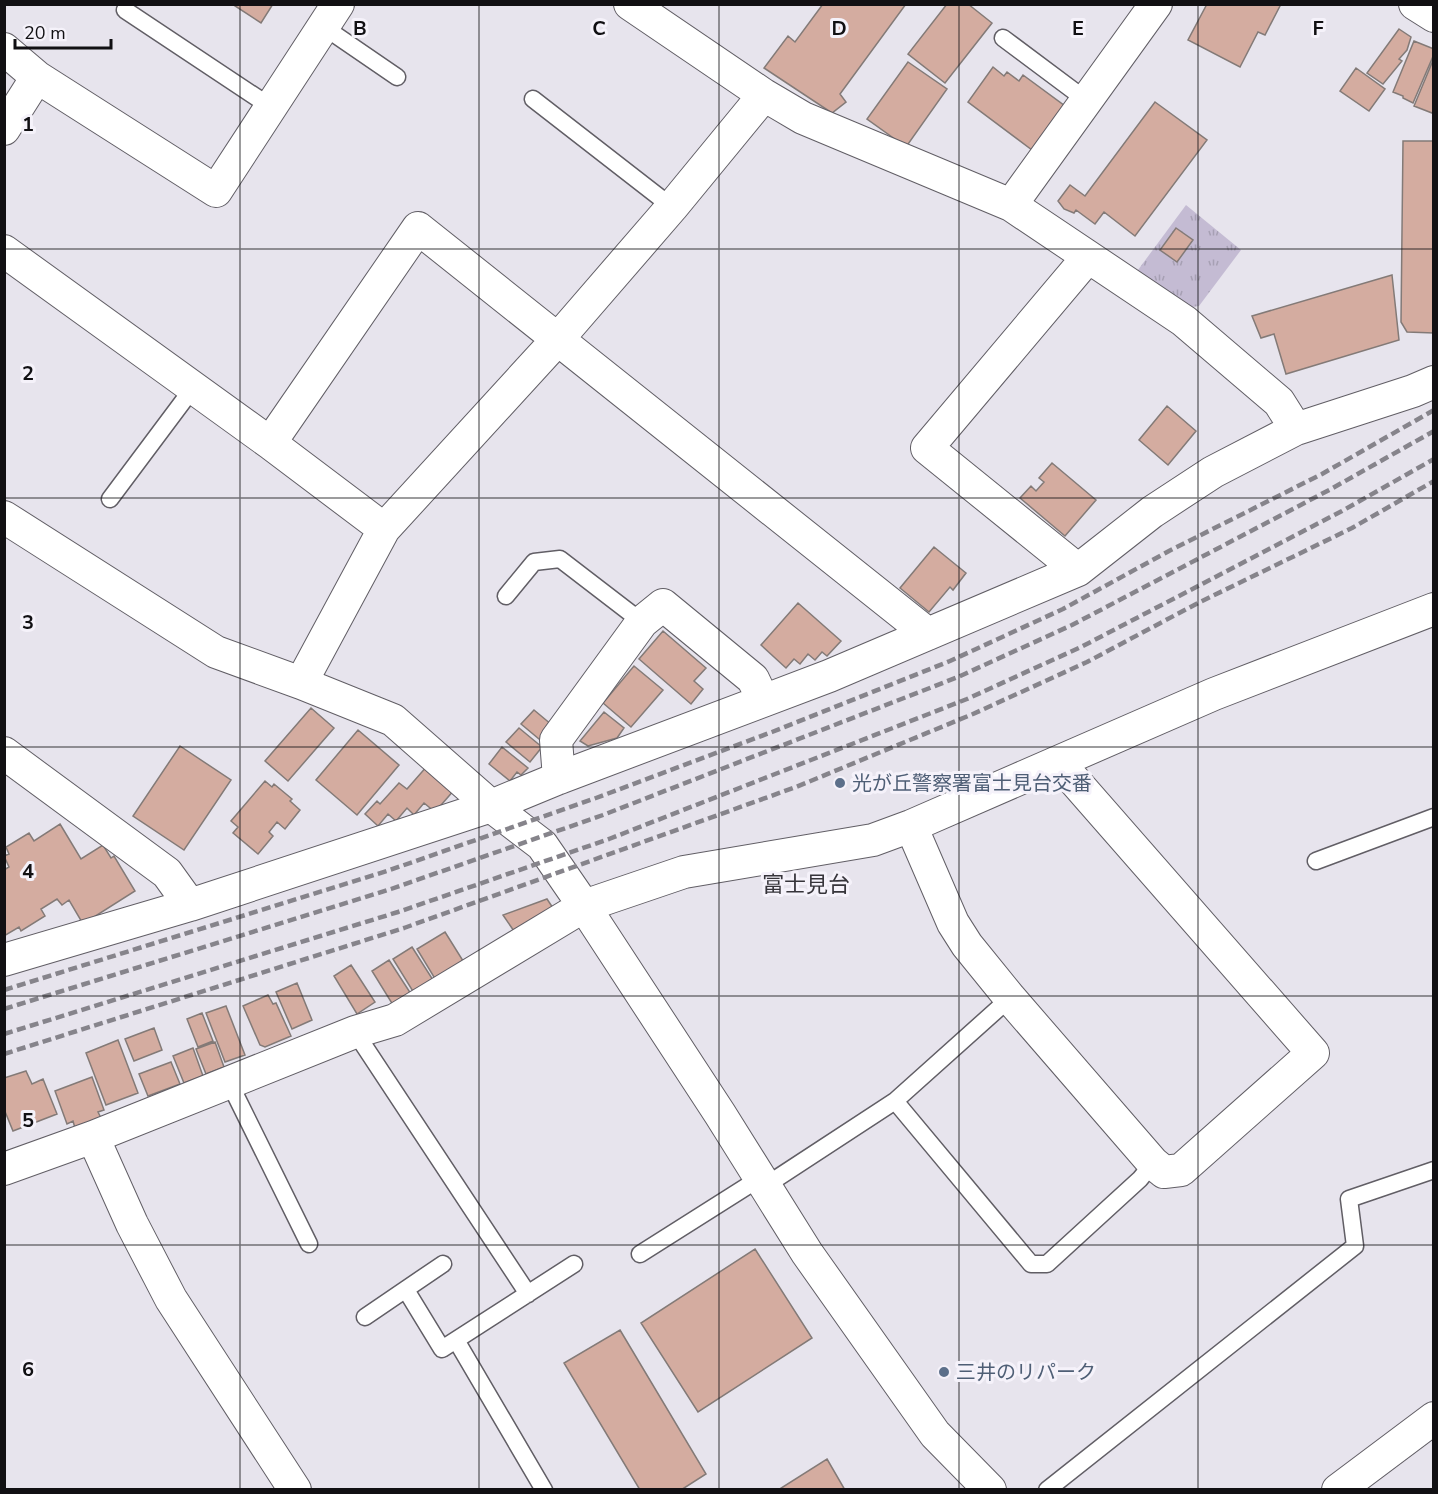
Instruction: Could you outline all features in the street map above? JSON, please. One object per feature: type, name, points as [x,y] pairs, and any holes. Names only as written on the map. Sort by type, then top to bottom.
[{"type":"street","points":[[630,4],[764,95],[803,118],[1011,205],[1184,321],[1279,402],[1296,429]]},
{"type":"street","points":[[1011,205],[1156,4]]},
{"type":"street","points":[[4,49],[37,76],[216,191],[331,16]]},
{"type":"street","points":[[4,129],[37,76]]},
{"type":"street","points":[[301,683],[384,529],[557,340],[672,207],[764,95]]},
{"type":"street","points":[[270,443],[418,228],[928,634]]},
{"type":"street","points":[[4,251],[270,443],[384,529]]},
{"type":"street","points":[[1078,570],[927,448],[1088,257]]},
{"type":"street","points":[[4,960],[190,905],[491,806],[829,676],[1078,570],[1152,512],[1213,472],[1296,429],[1434,382]]},
{"type":"street","points":[[4,518],[216,652],[393,720],[491,806],[542,845],[584,906],[807,1253],[935,1434],[990,1490]]},
{"type":"street","points":[[559,778],[556,740],[642,622],[663,605],[753,679],[763,700]]},
{"type":"street","points":[[4,1169],[93,1137],[355,1032],[395,1020],[584,906],[684,872],[873,840],[1059,763],[1214,694],[1434,609]]},
{"type":"street","points":[[4,753],[167,873],[190,905]]},
{"type":"street","points":[[911,826],[953,923],[967,945],[1010,998],[1154,1163],[1164,1172],[1181,1170],[1313,1053],[1059,763]]},
{"type":"street","points":[[93,1137],[132,1224],[171,1299],[295,1490]]},
{"type":"street","points":[[1338,1490],[1434,1418]]},
{"type":"lane","points":[[125,10],[272,107]]},
{"type":"lane","points":[[331,16],[397,77]]},
{"type":"lane","points":[[1003,38],[1086,100]]},
{"type":"lane","points":[[533,99],[672,207]]},
{"type":"lane","points":[[110,499],[193,388]]},
{"type":"lane","points":[[506,596],[534,562],[560,559],[642,622]]},
{"type":"lane","points":[[1316,861],[1434,817]]},
{"type":"lane","points":[[640,1254],[895,1101],[1010,998]]},
{"type":"lane","points":[[355,1032],[528,1294]]},
{"type":"lane","points":[[229,1082],[309,1244]]},
{"type":"lane","points":[[895,1101],[1031,1264],[1047,1264],[1140,1179],[1154,1163]]},
{"type":"lane","points":[[1047,1490],[1355,1246],[1349,1199],[1434,1170]]},
{"type":"lane","points":[[365,1317],[443,1264]]},
{"type":"lane","points":[[406,1290],[442,1349],[574,1264]]},
{"type":"lane","points":[[456,1340],[544,1490]]},
{"type":"green space","points":[[1186,205],[1241,250],[1199,306],[1186,308],[1135,274]]},
{"type":"building","points":[[232,4],[273,4],[261,23]]},
{"type":"building","points":[[823,4],[906,4],[840,94],[846,102],[832,113],[764,68],[788,36],[795,42]]},
{"type":"building","points":[[947,4],[968,4],[992,23],[945,83],[908,54]]},
{"type":"building","points":[[1207,4],[1281,4],[1265,35],[1258,32],[1240,67],[1188,40]]},
{"type":"building","points":[[1399,29],[1411,37],[1407,50],[1399,59],[1402,61],[1383,84],[1367,73]]},
{"type":"building","points":[[1414,41],[1434,49],[1434,54],[1413,103],[1393,92]]},
{"type":"building","points":[[1434,58],[1434,110],[1432,113],[1414,106]]},
{"type":"building","points":[[908,62],[947,89],[906,147],[867,119]]},
{"type":"building","points":[[993,67],[1004,76],[1007,72],[1019,81],[1023,75],[1065,106],[1032,150],[968,102]]},
{"type":"building","points":[[1356,68],[1385,89],[1369,111],[1340,91]]},
{"type":"building","points":[[1155,102],[1207,140],[1135,236],[1104,212],[1095,224],[1076,210],[1074,213],[1064,209],[1058,201],[1070,185],[1085,196]]},
{"type":"building","points":[[1403,141],[1434,141],[1434,333],[1407,332],[1401,322]]},
{"type":"building","points":[[1176,228],[1193,240],[1177,262],[1160,250]]},
{"type":"building","points":[[1392,275],[1399,340],[1286,374],[1274,334],[1261,338],[1252,316]]},
{"type":"building","points":[[1167,406],[1196,431],[1168,465],[1139,440]]},
{"type":"building","points":[[1052,463],[1096,500],[1065,536],[1020,498],[1031,486],[1036,491],[1044,482],[1039,478]]},
{"type":"building","points":[[934,547],[966,573],[953,590],[950,587],[929,612],[900,588]]},
{"type":"building","points":[[798,603],[841,641],[827,656],[822,652],[815,660],[808,654],[800,664],[794,659],[786,668],[761,645]]},
{"type":"building","points":[[663,631],[706,668],[694,681],[703,689],[691,704],[639,659]]},
{"type":"building","points":[[634,666],[663,690],[631,727],[603,703]]},
{"type":"building","points":[[311,708],[334,728],[288,781],[265,761]]},
{"type":"building","points":[[534,710],[558,730],[545,744],[521,724]]},
{"type":"building","points":[[604,712],[624,728],[617,738],[588,746],[580,741]]},
{"type":"building","points":[[519,728],[542,747],[530,762],[506,742]]},
{"type":"building","points":[[358,730],[399,765],[357,815],[316,780]]},
{"type":"building","points":[[180,746],[231,780],[184,850],[133,816]]},
{"type":"building","points":[[502,747],[528,768],[521,775],[517,772],[510,781],[489,764]]},
{"type":"building","points":[[428,765],[455,789],[435,812],[424,803],[414,815],[407,808],[396,821],[388,814],[378,826],[365,814],[377,801],[380,804],[399,783],[407,789]]},
{"type":"building","points":[[265,781],[272,787],[274,784],[292,799],[290,801],[300,810],[285,829],[277,822],[269,832],[273,836],[258,854],[233,833],[238,827],[231,821]]},
{"type":"building","points":[[60,824],[81,859],[103,845],[111,858],[114,856],[135,891],[83,924],[69,900],[62,905],[57,899],[41,909],[45,916],[21,931],[19,927],[4,936],[4,870],[9,867],[4,856],[9,854],[6,847],[29,833],[34,841]]},
{"type":"building","points":[[547,899],[555,911],[516,934],[503,915]]},
{"type":"building","points":[[445,932],[465,964],[437,982],[417,949]]},
{"type":"building","points":[[412,947],[433,980],[414,993],[393,959]]},
{"type":"building","points":[[389,960],[411,994],[393,1005],[372,971]]},
{"type":"building","points":[[351,965],[375,1002],[357,1014],[334,976]]},
{"type":"building","points":[[297,983],[312,1020],[292,1029],[276,992]]},
{"type":"building","points":[[268,995],[273,1004],[276,1003],[291,1036],[265,1047],[260,1045],[243,1006]]},
{"type":"building","points":[[226,1006],[245,1055],[225,1062],[206,1013]]},
{"type":"building","points":[[202,1013],[213,1041],[198,1047],[187,1019]]},
{"type":"building","points":[[154,1028],[162,1050],[134,1061],[125,1039]]},
{"type":"building","points":[[118,1040],[138,1093],[106,1105],[86,1053]]},
{"type":"building","points":[[215,1042],[224,1067],[206,1074],[196,1049]]},
{"type":"building","points":[[193,1048],[203,1076],[184,1083],[173,1056]]},
{"type":"building","points":[[171,1062],[180,1084],[148,1096],[139,1074]]},
{"type":"building","points":[[26,1071],[32,1084],[43,1079],[57,1114],[13,1131],[4,1109],[4,1078]]},
{"type":"building","points":[[92,1077],[104,1110],[98,1112],[101,1118],[75,1128],[73,1121],[67,1124],[55,1091]]},
{"type":"building","points":[[755,1249],[812,1338],[698,1412],[641,1323]]},
{"type":"building","points":[[620,1330],[706,1474],[681,1490],[640,1490],[564,1363]]},
{"type":"building","points":[[827,1459],[845,1490],[778,1490]]},
{"type":"railway","points":[[4,990],[387,871],[596,798],[772,732],[950,661],[1063,609],[1169,551],[1322,474],[1434,410]]},
{"type":"railway","points":[[4,1009],[391,889],[603,815],[958,677],[1072,625],[1331,489],[1434,431]]},
{"type":"railway","points":[[4,1034],[398,912],[609,839],[967,699],[1081,647],[1342,511],[1434,459]]},
{"type":"railway","points":[[4,1054],[404,928],[796,787],[973,714],[1087,662],[1198,603],[1352,528],[1434,481]]},
{"type":"place","name":"光が丘警察署富士見台交番","points":[[840,783]]},
{"type":"place","name":"三井のリパーク","points":[[944,1372]]},
{"type":"district","name":"富士見台","points":[[806,885]]}]
